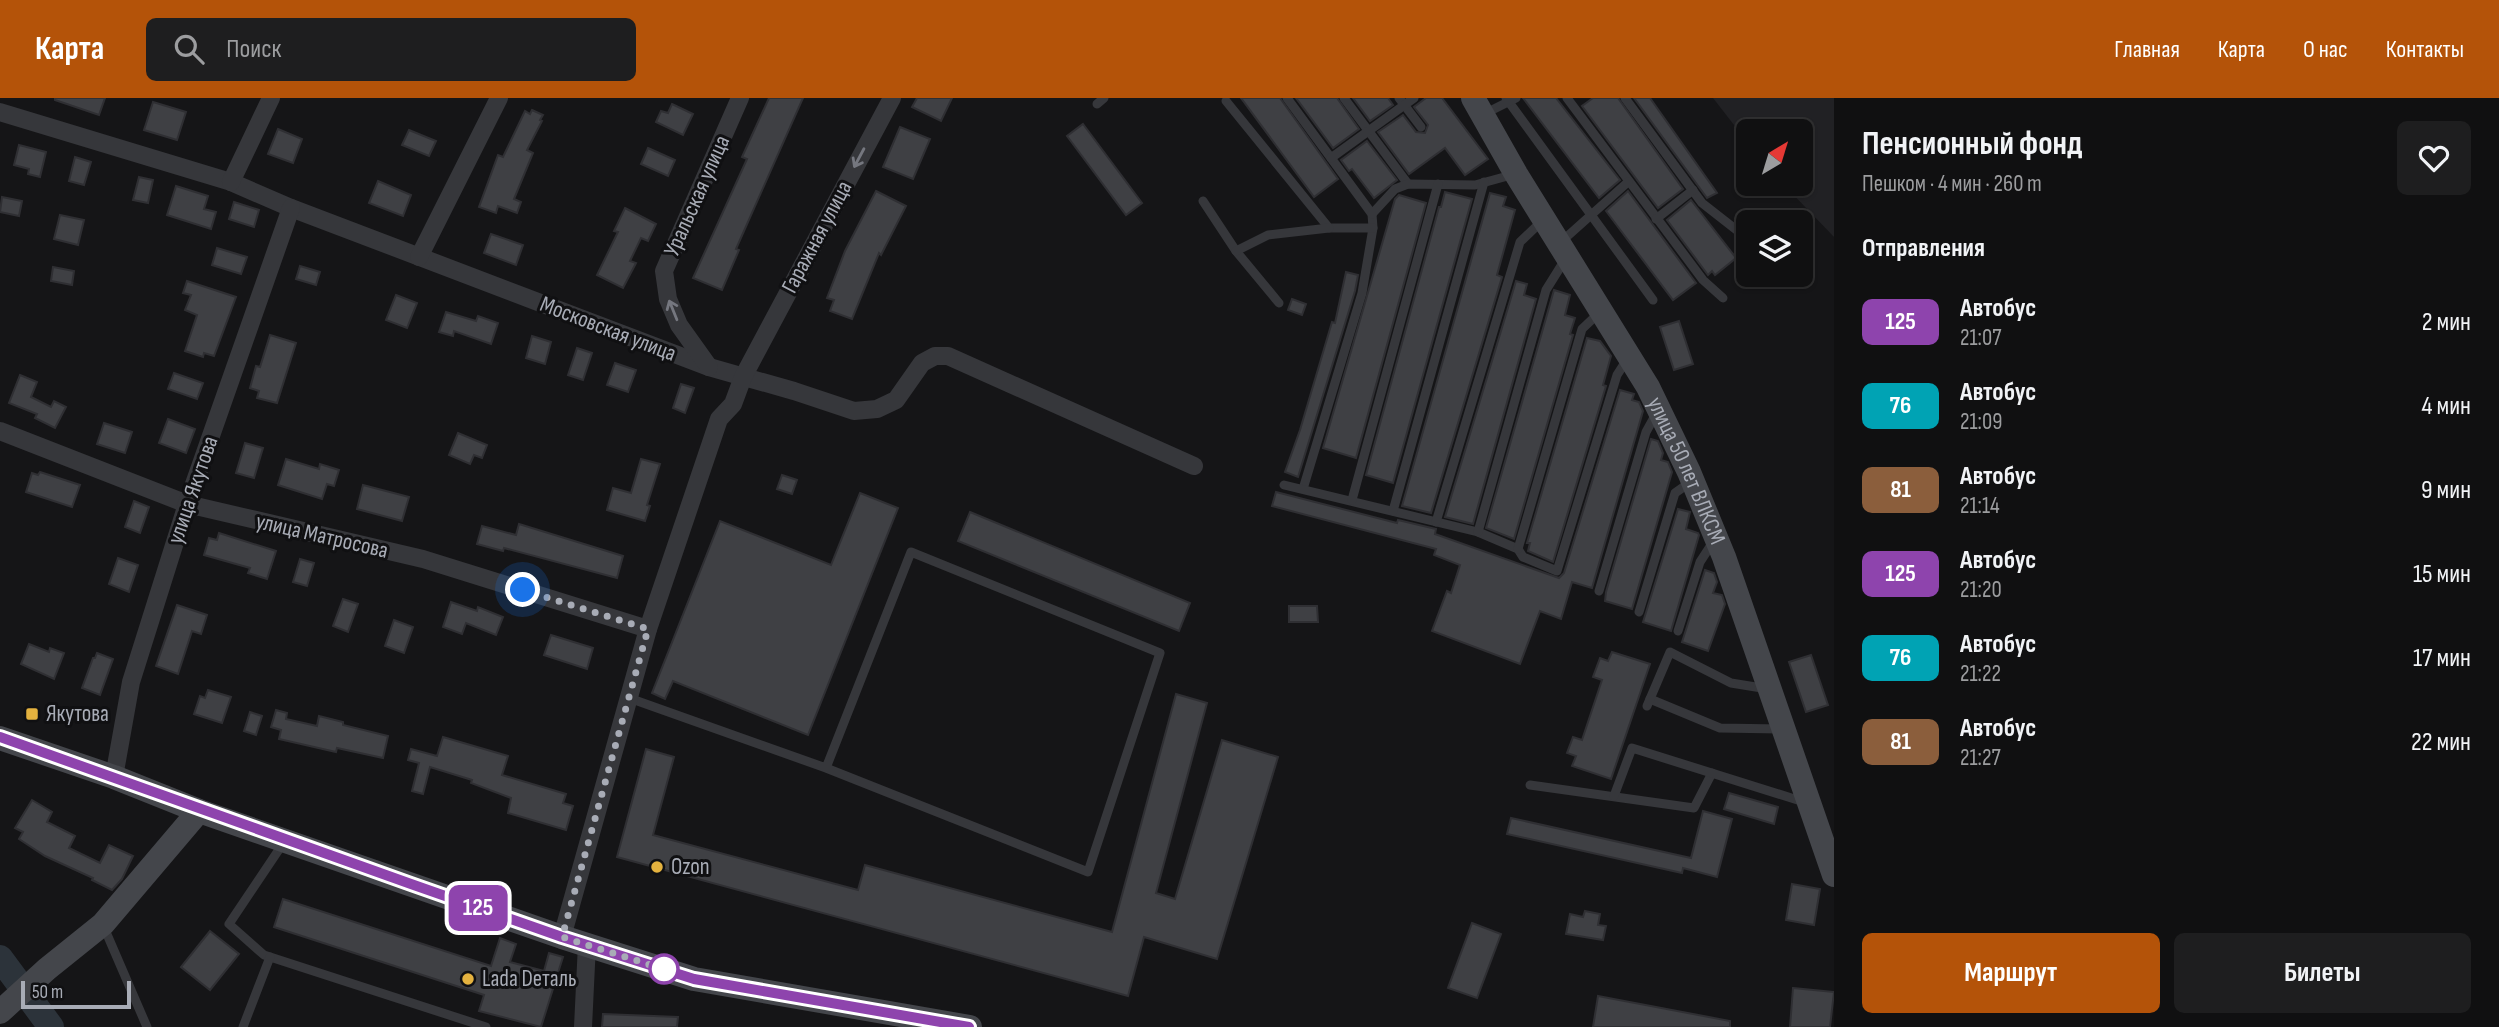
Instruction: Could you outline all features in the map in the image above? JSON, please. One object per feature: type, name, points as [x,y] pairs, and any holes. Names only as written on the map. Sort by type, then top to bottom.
[{"type":"main road","name":"улица 50 лет ВЛКСМ","points":[[1479,106],[1516,174],[1629,356],[1693,481],[1716,538],[1834,875]]},
{"type":"main road","points":[[0,737],[285,841],[562,937],[694,979],[970,1027]]},
{"type":"main road","points":[[0,1012],[47,969],[103,924],[199,811]]},
{"type":"street","points":[[231,182],[271,98]]},
{"type":"street","points":[[419,257],[499,98]]},
{"type":"street","name":"Уральская улица","points":[[709,368],[679,325],[668,299],[664,271],[740,98]]},
{"type":"street","name":"Гаражная улица","points":[[562,937],[648,629],[719,419],[733,404],[743,377],[892,98]]},
{"type":"street","name":"Московская улица","points":[[0,112],[231,182],[291,208],[709,368],[853,411],[877,409],[896,400],[922,363],[935,356],[948,356],[1194,467]]},
{"type":"street","name":"улица Якутова","points":[[114,777],[131,682],[187,504],[291,208]]},
{"type":"street","name":"улица Матросова","points":[[0,431],[187,504],[423,559],[648,629]]},
{"type":"street","points":[[583,1027],[587,944]]},
{"type":"lane","points":[[1287,98],[1372,214],[1373,228],[1362,293],[1303,489]]},
{"type":"lane","points":[[1344,98],[1408,184]]},
{"type":"lane","points":[[1331,158],[1401,101],[1414,98]]},
{"type":"lane","points":[[1567,98],[1703,280],[1723,298]]},
{"type":"lane","points":[[1626,98],[1702,203],[1736,230]]},
{"type":"lane","points":[[1479,106],[1511,100],[1653,300]]},
{"type":"lane","points":[[1401,101],[1421,127]]},
{"type":"lane","points":[[1226,102],[1329,228]]},
{"type":"lane","points":[[1372,214],[1395,189],[1408,184],[1475,185],[1516,174]]},
{"type":"lane","points":[[1393,512],[1484,182]]},
{"type":"lane","points":[[1478,532],[1546,290],[1563,250],[1590,214],[1628,182]]},
{"type":"lane","points":[[1352,500],[1438,184]]},
{"type":"lane","points":[[1656,219],[1693,190]]},
{"type":"lane","points":[[1203,201],[1236,251],[1279,303]]},
{"type":"lane","points":[[1437,522],[1520,242],[1544,219]]},
{"type":"lane","points":[[1236,251],[1268,235],[1329,228],[1373,228]]},
{"type":"lane","points":[[1517,549],[1582,329],[1601,311]]},
{"type":"lane","points":[[1284,485],[1478,532],[1517,549],[1523,557],[1557,570],[1617,375],[1629,356]]},
{"type":"lane","points":[[1599,592],[1646,432],[1659,410]]},
{"type":"lane","points":[[1639,612],[1675,493],[1693,481]]},
{"type":"lane","points":[[1678,631],[1700,562],[1716,538]]},
{"type":"lane","points":[[629,698],[826,768],[1088,872],[1160,653],[911,552],[826,768]]},
{"type":"lane","points":[[1769,689],[1731,682],[1670,652],[1648,702],[1720,728],[1783,729]]},
{"type":"lane","points":[[1614,796],[1632,748],[1809,803]]},
{"type":"lane","points":[[1530,785],[1694,808],[1712,773]]},
{"type":"lane","points":[[285,841],[229,924],[264,955],[486,1027]]},
{"type":"lane","points":[[103,924],[147,1027]]},
{"type":"lane","points":[[243,1027],[270,957]]},
{"type":"shaded area","points":[[1713,98],[1834,98],[1834,237],[1813,215],[1813,210],[1808,210],[1795,196],[1813,196],[1813,119],[1736,119],[1736,128]]},
{"type":"building","points":[[55,98],[105,98],[99,115]]},
{"type":"building","points":[[769,98],[803,98],[736,249],[739,250],[722,290],[693,278],[747,159],[742,157]]},
{"type":"building","points":[[917,98],[952,98],[941,121],[912,107]]},
{"type":"building","points":[[1241,98],[1280,98],[1338,179],[1314,197]]},
{"type":"building","points":[[1296,98],[1337,98],[1359,129],[1333,148]]},
{"type":"building","points":[[1353,98],[1388,98],[1393,105],[1370,121]]},
{"type":"building","points":[[1426,98],[1442,98],[1488,159],[1465,175],[1445,148],[1409,174],[1378,132],[1403,115],[1416,132],[1425,133],[1428,125],[1414,107]]},
{"type":"building","points":[[1523,98],[1556,98],[1620,180],[1599,198]]},
{"type":"building","points":[[1593,98],[1618,98],[1683,189],[1658,208],[1582,106]]},
{"type":"building","points":[[1634,98],[1650,98],[1717,193],[1707,198]]},
{"type":"building","points":[[153,102],[186,112],[177,140],[144,130]]},
{"type":"building","points":[[672,104],[693,114],[683,135],[656,122],[661,111],[668,113]]},
{"type":"building","points":[[532,110],[543,115],[527,150],[533,153],[514,199],[521,202],[517,213],[498,206],[496,213],[479,207],[498,155],[503,157],[525,111],[530,114]]},
{"type":"building","points":[[1083,124],[1142,203],[1126,215],[1067,136]]},
{"type":"building","points":[[900,127],[930,139],[913,179],[883,167]]},
{"type":"building","points":[[278,129],[302,139],[293,163],[268,154]]},
{"type":"building","points":[[409,130],[436,141],[429,156],[402,145]]},
{"type":"building","points":[[1367,141],[1397,180],[1374,198],[1352,169],[1349,171],[1341,160]]},
{"type":"building","points":[[19,145],[46,152],[40,177],[28,174],[29,169],[14,165]]},
{"type":"building","points":[[648,148],[675,160],[668,176],[641,164]]},
{"type":"building","points":[[75,157],[91,162],[84,185],[69,181]]},
{"type":"building","points":[[139,177],[153,180],[148,203],[133,200]]},
{"type":"building","points":[[378,181],[411,195],[403,216],[369,203]]},
{"type":"building","points":[[176,186],[208,196],[204,209],[216,212],[211,229],[167,215]]},
{"type":"building","points":[[876,191],[906,206],[881,255],[879,253],[852,319],[830,311],[834,300],[827,298],[845,251]]},
{"type":"building","points":[[1628,191],[1696,283],[1673,300],[1606,211]]},
{"type":"building","points":[[1445,192],[1472,199],[1393,483],[1366,475]]},
{"type":"building","points":[[1490,193],[1506,197],[1503,206],[1515,210],[1497,275],[1502,277],[1431,513],[1402,506]]},
{"type":"building","points":[[1399,195],[1426,203],[1356,458],[1323,448],[1395,199]]},
{"type":"building","points":[[2,197],[22,201],[19,216],[0,212]]},
{"type":"building","points":[[1691,200],[1736,258],[1715,275],[1712,271],[1708,275],[1667,220]]},
{"type":"building","points":[[234,202],[259,210],[254,227],[229,219]]},
{"type":"building","points":[[625,208],[656,224],[648,241],[641,238],[630,261],[636,263],[623,288],[597,275],[618,232],[614,231]]},
{"type":"building","points":[[60,215],[84,220],[78,245],[54,239]]},
{"type":"building","points":[[491,234],[523,245],[516,265],[484,253]]},
{"type":"building","points":[[217,248],[247,257],[241,274],[212,265]]},
{"type":"building","points":[[300,266],[320,272],[316,285],[296,279]]},
{"type":"building","points":[[53,267],[74,271],[72,285],[51,281]]},
{"type":"building","points":[[1346,272],[1358,275],[1355,291],[1298,477],[1285,472],[1332,322],[1335,323]]},
{"type":"building","points":[[187,281],[236,297],[214,356],[204,353],[203,357],[185,351],[197,315],[185,310],[191,295],[183,293]]},
{"type":"building","points":[[1516,281],[1527,284],[1524,295],[1536,299],[1473,524],[1445,517]]},
{"type":"building","points":[[1554,290],[1570,295],[1565,315],[1575,318],[1570,334],[1573,335],[1514,539],[1486,528]]},
{"type":"building","points":[[396,295],[417,303],[407,328],[386,320]]},
{"type":"building","points":[[1292,299],[1306,304],[1302,315],[1288,310]]},
{"type":"building","points":[[446,312],[476,321],[478,316],[498,323],[491,344],[454,331],[453,336],[439,332]]},
{"type":"building","points":[[1679,321],[1693,364],[1674,370],[1660,327]]},
{"type":"building","points":[[270,335],[296,343],[277,403],[257,398],[259,391],[250,388],[256,366],[260,367]]},
{"type":"building","points":[[532,336],[551,342],[545,364],[526,358]]},
{"type":"building","points":[[1587,338],[1600,341],[1611,356],[1603,385],[1606,386],[1553,562],[1528,551],[1530,543],[1527,543]]},
{"type":"building","points":[[577,348],[592,353],[583,380],[568,375]]},
{"type":"building","points":[[615,363],[636,370],[628,392],[607,385]]},
{"type":"building","points":[[174,373],[203,383],[197,399],[168,389]]},
{"type":"building","points":[[20,375],[37,382],[31,397],[51,407],[54,401],[66,407],[55,428],[35,418],[37,414],[9,403]]},
{"type":"building","points":[[681,384],[694,388],[685,413],[673,408]]},
{"type":"building","points":[[1620,390],[1634,394],[1632,400],[1639,402],[1643,411],[1592,588],[1572,582],[1561,619],[1540,611],[1520,664],[1432,631],[1447,591],[1451,593],[1460,565],[1434,555],[1436,549],[1272,506],[1276,492],[1397,523],[1398,520],[1436,529],[1435,534],[1559,578],[1564,573]]},
{"type":"building","points":[[168,419],[195,429],[186,453],[159,443]]},
{"type":"building","points":[[104,423],[132,432],[125,453],[97,444]]},
{"type":"building","points":[[458,433],[487,445],[482,458],[474,455],[470,464],[449,455]]},
{"type":"building","points":[[1651,439],[1658,441],[1663,453],[1661,460],[1668,462],[1672,472],[1632,609],[1605,601],[1606,592]]},
{"type":"building","points":[[245,443],[263,448],[254,478],[236,473]]},
{"type":"building","points":[[286,459],[319,469],[320,464],[339,470],[334,486],[327,484],[322,499],[278,485]]},
{"type":"building","points":[[641,459],[660,464],[647,505],[650,506],[645,521],[607,510],[613,488],[631,493]]},
{"type":"building","points":[[40,472],[80,485],[72,507],[26,492],[32,473],[38,475]]},
{"type":"building","points":[[782,475],[797,480],[792,494],[777,489]]},
{"type":"building","points":[[363,485],[409,497],[402,521],[357,509]]},
{"type":"building","points":[[860,493],[898,508],[808,735],[673,681],[665,699],[652,693],[720,521],[831,565]]},
{"type":"building","points":[[134,501],[149,507],[140,533],[125,527]]},
{"type":"building","points":[[1678,509],[1690,512],[1686,529],[1699,535],[1671,631],[1643,622]]},
{"type":"building","points":[[970,512],[1190,603],[1179,631],[958,541]]},
{"type":"building","points":[[519,524],[623,556],[617,578],[504,548],[503,551],[477,544],[482,526],[516,535]]},
{"type":"building","points":[[219,533],[276,551],[267,579],[248,573],[250,568],[204,555],[209,538],[217,540]]},
{"type":"building","points":[[118,558],[138,565],[129,592],[109,584]]},
{"type":"building","points":[[300,559],[314,563],[307,586],[293,582]]},
{"type":"building","points":[[1705,570],[1714,573],[1717,582],[1713,593],[1722,595],[1725,604],[1708,651],[1682,642]]},
{"type":"building","points":[[343,599],[358,604],[348,632],[333,626]]},
{"type":"building","points":[[451,602],[477,611],[478,607],[503,617],[496,635],[466,623],[462,634],[443,627]]},
{"type":"building","points":[[177,605],[207,615],[201,634],[192,631],[178,674],[156,666]]},
{"type":"building","points":[[1289,606],[1317,606],[1318,622],[1289,622]]},
{"type":"building","points":[[394,620],[413,627],[404,653],[385,646]]},
{"type":"building","points":[[551,635],[593,648],[587,669],[544,655]]},
{"type":"building","points":[[29,644],[49,652],[50,648],[64,653],[54,679],[21,664]]},
{"type":"building","points":[[1612,652],[1650,664],[1611,779],[1572,766],[1576,756],[1567,753],[1573,737],[1582,740],[1602,680],[1593,677],[1600,658],[1608,661]]},
{"type":"building","points":[[97,653],[113,659],[100,695],[82,688]]},
{"type":"building","points":[[1811,655],[1828,705],[1806,712],[1789,662]]},
{"type":"building","points":[[208,690],[231,697],[222,723],[194,714],[200,696],[205,698]]},
{"type":"building","points":[[1176,694],[1207,703],[1156,893],[1175,899],[1222,740],[1278,757],[1217,959],[1144,937],[1128,996],[617,857],[646,749],[674,757],[653,835],[858,890],[865,865],[1112,932]]},
{"type":"building","points":[[276,710],[287,713],[286,719],[317,726],[319,716],[388,736],[383,758],[337,748],[336,752],[279,739],[281,730],[271,727]]},
{"type":"building","points":[[250,712],[262,716],[256,735],[244,731]]},
{"type":"building","points":[[443,737],[508,756],[502,775],[566,794],[563,803],[573,806],[566,830],[508,813],[511,798],[471,783],[472,780],[430,767],[423,794],[412,791],[419,763],[408,760],[411,749],[437,756]]},
{"type":"building","points":[[1729,793],[1778,807],[1774,824],[1724,809]]},
{"type":"building","points":[[32,800],[52,812],[47,822],[75,836],[69,848],[100,863],[109,845],[133,856],[122,879],[112,890],[92,880],[93,878],[45,856],[19,839],[23,832],[15,828]]},
{"type":"building","points":[[1703,811],[1732,819],[1717,877],[1683,868],[1682,873],[1507,834],[1511,818],[1691,858]]},
{"type":"building","points":[[1792,884],[1820,889],[1814,925],[1786,920]]},
{"type":"building","points":[[283,899],[491,966],[500,938],[516,944],[510,962],[544,971],[549,953],[563,957],[541,1027],[479,1011],[484,995],[274,927]]},
{"type":"building","points":[[1585,911],[1600,914],[1598,925],[1606,926],[1603,940],[1566,934],[1570,914],[1583,917]]},
{"type":"building","points":[[1472,923],[1501,934],[1477,998],[1448,988]]},
{"type":"building","points":[[210,931],[239,954],[210,990],[181,967]]},
{"type":"building","points":[[1793,988],[1834,992],[1830,1027],[1790,1027]]},
{"type":"building","points":[[1598,996],[1730,1021],[1730,1027],[1593,1027]]},
{"type":"building","points":[[603,1014],[678,1017],[677,1027],[602,1027]]},
{"type":"waterway","points":[[0,958],[51,1027]]},
{"type":"bus line","name":"125","points":[[0,737],[114,777],[199,811],[562,937],[694,979],[969,1027]]},
{"type":"place","name":"Якутова","points":[[32,714]]},
{"type":"place","name":"Ozon","points":[[657,867]]},
{"type":"place","name":"Lada Dеталь","points":[[468,979]]},
{"type":"route","points":[[523,590],[648,629],[562,937],[673,972],[664,969]]}]
